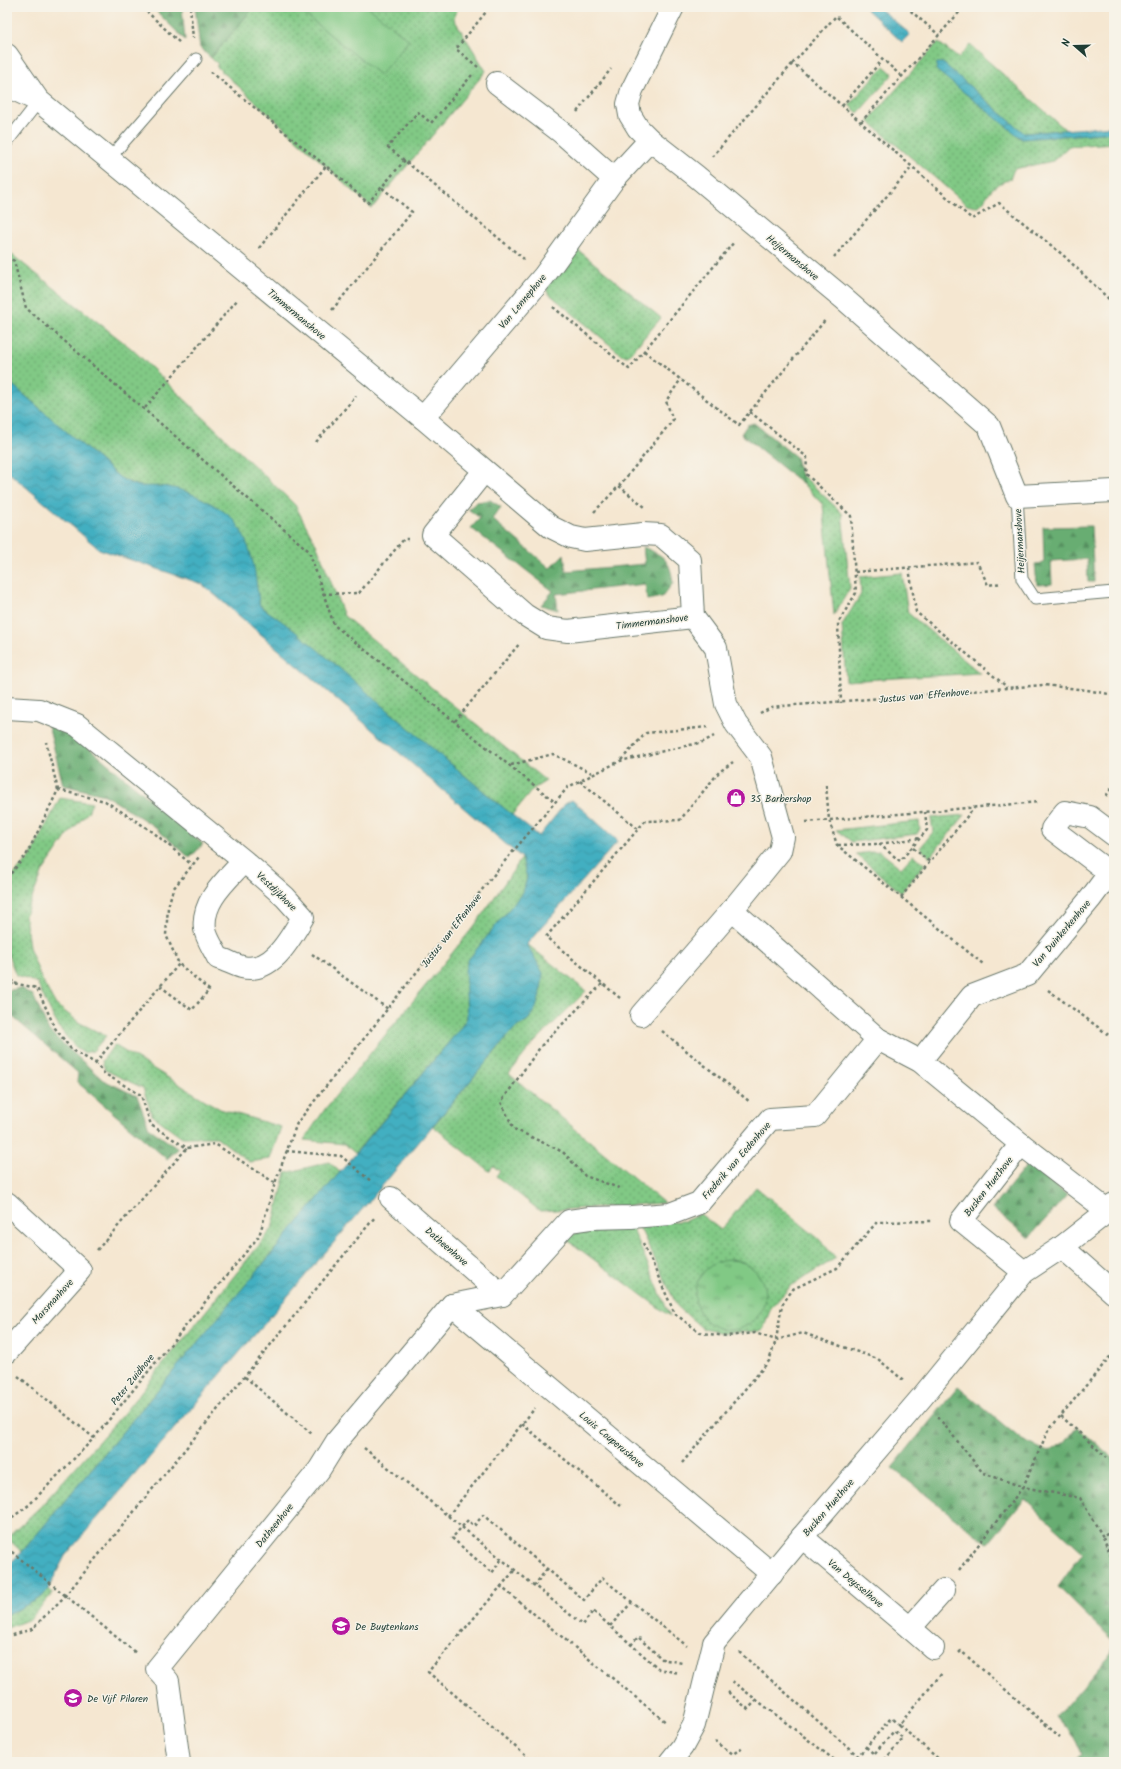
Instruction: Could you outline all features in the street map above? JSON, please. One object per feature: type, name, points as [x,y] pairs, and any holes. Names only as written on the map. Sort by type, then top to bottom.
[{"type":"street","name":"Heijermanshove","points":[[673,7],[632,90],[628,104],[630,115],[638,128],[650,140],[696,176],[817,278],[843,298],[989,426],[1017,496],[1114,491]]},
{"type":"street","name":"Timmermanshove","points":[[7,55],[39,102]]},
{"type":"street","points":[[497,83],[561,132],[614,179]]},
{"type":"street","name":"Timmermanshove","points":[[7,86],[39,102],[373,376],[551,527],[571,537],[585,540],[644,534],[661,535],[690,560],[692,617],[568,631],[546,628],[525,615],[433,535]]},
{"type":"street","name":"Van Lennephove","points":[[423,418],[538,283],[614,179],[650,140]]},
{"type":"street","points":[[433,535],[484,471]]},
{"type":"street","points":[[641,1015],[732,910],[780,851],[783,837],[761,757],[755,747],[736,724],[726,704],[716,648],[692,617]]},
{"type":"street","name":"Vestdijkhove","points":[[7,708],[39,710],[77,725],[244,861],[285,897],[303,917],[291,938],[277,956],[260,967],[243,967],[218,958],[205,930],[207,912],[214,894],[244,861]]},
{"type":"street","points":[[1065,812],[1090,816],[1114,835]]},
{"type":"street","name":"Van Duinkerkenhove","points":[[920,1061],[972,996],[1026,975],[1112,870],[1052,828],[1065,812]]},
{"type":"street","points":[[732,910],[878,1039],[920,1061]]},
{"type":"street","name":"Frederik van Eedenhove","points":[[502,1295],[569,1221],[590,1218],[670,1214],[700,1203],[770,1119],[815,1116],[878,1039]]},
{"type":"street","name":"Busken Huethove","points":[[670,1762],[690,1732],[714,1643],[802,1537],[922,1397],[1024,1272],[1062,1247],[1111,1208],[1021,1144],[920,1061]]},
{"type":"street","name":"Busken Huethove","points":[[1021,1144],[961,1221],[1024,1272]]},
{"type":"street","name":"Datheenhove","points":[[391,1198],[502,1295]]},
{"type":"street","name":"Marsmanhove","points":[[7,1203],[80,1270],[10,1362]]},
{"type":"street","points":[[1062,1247],[1114,1293]]},
{"type":"street","points":[[452,1305],[502,1295]]},
{"type":"street","name":"Datheenhove","points":[[157,1669],[319,1470],[345,1432],[452,1305]]},
{"type":"street","name":"Louis Couperushove","points":[[452,1305],[772,1574]]},
{"type":"street","name":"Van Deysselhove","points":[[802,1537],[933,1648]]},
{"type":"street","points":[[910,1628],[944,1590]]},
{"type":"street","points":[[157,1669],[168,1682],[178,1762]]},
{"type":"lane","points":[[109,159],[196,59]]},
{"type":"lane","points":[[7,142],[39,102]]},
{"type":"lane","name":"Heijermanshove","points":[[1017,496],[1022,579],[1035,599],[1114,592]]},
{"type":"path","points":[[142,7],[196,59],[326,166],[368,203],[405,160]]},
{"type":"path","points":[[190,7],[196,59]]},
{"type":"path","points":[[490,7],[456,49],[497,83]]},
{"type":"path","points":[[906,7],[938,35]]},
{"type":"path","points":[[861,122],[964,7]]},
{"type":"path","points":[[696,176],[793,63],[836,16],[901,76]]},
{"type":"path","points":[[842,106],[883,59]]},
{"type":"path","points":[[793,63],[972,219],[999,203],[1063,254],[1114,304]]},
{"type":"path","points":[[478,67],[431,123],[418,112],[388,147],[405,160],[630,369],[750,221]]},
{"type":"path","points":[[561,132],[611,68]]},
{"type":"path","points":[[145,408],[248,274],[326,166]]},
{"type":"path","points":[[817,278],[912,167]]},
{"type":"path","points":[[316,330],[412,212],[382,187]]},
{"type":"path","points":[[7,256],[14,261],[26,308],[145,408],[310,551],[334,625],[511,765],[555,802]]},
{"type":"path","points":[[644,351],[740,424],[843,298]]},
{"type":"path","points":[[316,442],[373,376]]},
{"type":"path","points":[[571,537],[618,486],[673,420],[666,401],[681,379]]},
{"type":"path","points":[[750,412],[807,457],[806,474],[851,516],[856,593],[838,623],[841,703]]},
{"type":"path","points":[[323,594],[359,593],[404,539],[433,535]]},
{"type":"path","points":[[855,572],[977,562],[988,585],[1022,579]]},
{"type":"path","points":[[908,568],[916,612],[1007,687]]},
{"type":"path","points":[[455,721],[537,622]]},
{"type":"path","name":"Justus van Effenhove","points":[[259,1236],[275,1183],[297,1123],[504,862],[568,788],[620,761],[703,742],[771,707],[841,703],[1007,687],[1044,685],[1087,690],[1114,696]]},
{"type":"path","points":[[7,878],[27,854],[58,790],[39,710]]},
{"type":"path","points":[[620,761],[646,733],[736,724]]},
{"type":"path","points":[[546,937],[645,821],[680,820],[719,772],[755,747]]},
{"type":"path","points":[[511,765],[553,754],[593,774]]},
{"type":"path","points":[[580,781],[638,829]]},
{"type":"path","points":[[826,785],[830,820],[838,845],[1005,982]]},
{"type":"path","points":[[58,790],[105,801],[153,832],[192,865]]},
{"type":"path","points":[[780,824],[1049,801],[1065,812]]},
{"type":"path","points":[[901,897],[974,808]]},
{"type":"path","points":[[879,844],[900,861],[927,830],[925,812]]},
{"type":"path","points":[[838,845],[879,844],[920,838]]},
{"type":"path","points":[[912,848],[930,862]]},
{"type":"path","points":[[291,938],[388,1009]]},
{"type":"path","points":[[95,1063],[179,964]]},
{"type":"path","points":[[7,968],[13,983]]},
{"type":"path","points":[[1026,975],[1114,1039]]},
{"type":"path","points":[[13,983],[37,988],[55,1028],[71,1049],[95,1063],[105,1074],[141,1095],[151,1125],[187,1148]]},
{"type":"path","points":[[7,989],[13,983]]},
{"type":"path","points":[[602,984],[541,1046],[501,1102],[514,1129],[563,1152],[586,1176],[619,1188],[675,1314],[701,1333],[727,1336],[755,1333],[776,1340],[803,1333],[878,1359],[922,1397],[983,1473],[1023,1487],[1080,1498],[1114,1562]]},
{"type":"path","points":[[80,1270],[187,1148],[215,1144],[275,1183]]},
{"type":"path","points":[[286,1151],[341,1156],[374,1184]]},
{"type":"path","points":[[7,1637],[32,1629],[65,1596],[391,1198]]},
{"type":"path","points":[[665,1483],[769,1361],[776,1340],[782,1305],[793,1289],[837,1268],[877,1222],[961,1221]]},
{"type":"path","name":"Peter Zuidhove","points":[[7,1522],[29,1505],[94,1438],[259,1236]]},
{"type":"path","points":[[944,1590],[1023,1487],[1048,1431],[1114,1352]]},
{"type":"path","points":[[10,1362],[94,1438]]},
{"type":"path","points":[[245,1377],[332,1450]]},
{"type":"path","points":[[448,1516],[551,1388]]},
{"type":"path","points":[[1061,1416],[1106,1457]]},
{"type":"path","points":[[522,1424],[621,1506]]},
{"type":"path","points":[[345,1432],[514,1571],[583,1625],[593,1611],[659,1669]]},
{"type":"path","points":[[501,1560],[492,1573],[452,1538],[468,1520],[474,1526],[483,1515],[584,1600],[602,1578],[632,1602],[707,1669],[748,1709],[757,1700]]},
{"type":"path","points":[[1102,1537],[1114,1529]]},
{"type":"path","points":[[7,1548],[157,1669]]},
{"type":"path","points":[[534,1586],[547,1569]]},
{"type":"path","points":[[514,1571],[428,1672],[533,1762]]},
{"type":"path","points":[[500,1586],[690,1732],[732,1754],[744,1746]]},
{"type":"path","points":[[610,1626],[632,1602]]},
{"type":"path","points":[[721,1636],[858,1756]]},
{"type":"path","points":[[631,1645],[638,1637],[662,1659],[707,1669]]},
{"type":"path","points":[[957,1657],[961,1651],[1060,1737]]},
{"type":"path","points":[[898,1725],[947,1668]]},
{"type":"path","points":[[729,1679],[837,1762]]},
{"type":"path","points":[[852,1762],[891,1718],[942,1762]]},
{"type":"path","points":[[866,1747],[874,1754],[894,1731],[903,1738],[883,1762]]},
{"type":"green space","points":[[152,7],[182,7],[185,40]]},
{"type":"green space","points":[[195,7],[254,7],[211,58],[200,48]]},
{"type":"green space","points":[[254,7],[458,7],[454,19],[486,71],[372,208],[216,66],[218,64],[211,58]]},
{"type":"green space","points":[[296,7],[368,7],[409,40],[380,75]]},
{"type":"green space","points":[[938,42],[958,58],[970,45],[1066,130],[1024,133],[943,63],[1021,139],[1114,132],[1114,143],[1069,146],[1053,161],[1014,169],[1010,179],[995,187],[983,202],[977,206],[967,205],[868,121]]},
{"type":"green space","points":[[884,66],[893,74],[858,113],[849,105]]},
{"type":"green space","points":[[577,249],[661,318],[628,356],[622,355],[547,292],[547,284]]},
{"type":"green space","points":[[7,251],[132,349],[295,505],[318,548],[344,616],[546,781],[533,789],[512,815],[276,617],[260,606],[257,591],[169,487],[149,487],[125,481],[7,380]]},
{"type":"green space","points":[[754,423],[796,457],[803,484],[741,434],[747,425]]},
{"type":"green space","points":[[801,474],[842,513],[850,588],[834,615],[823,505],[803,484]]},
{"type":"green space","points":[[490,500],[501,507],[492,519],[550,568],[564,554],[566,571],[645,564],[643,547],[665,559],[672,575],[673,583],[662,597],[647,600],[645,584],[556,594],[558,610],[541,605],[553,591],[471,528],[480,518],[468,509],[477,502]]},
{"type":"green space","points":[[1091,526],[1094,582],[1088,582],[1087,559],[1051,561],[1052,584],[1037,585],[1035,564],[1044,563],[1043,527]]},
{"type":"green space","points":[[902,573],[908,613],[980,673],[846,681],[842,625],[861,594],[860,577]]},
{"type":"green space","points":[[48,724],[75,736],[203,844],[190,858],[152,825],[105,795],[63,785]]},
{"type":"green space","points":[[60,798],[92,803],[88,812],[67,836],[43,871],[25,915],[29,947],[41,978],[56,1005],[80,1023],[106,1036],[93,1051],[83,1053],[61,1030],[50,1012],[37,983],[16,975],[7,952],[7,882],[30,857]]},
{"type":"green space","points":[[965,815],[930,857],[920,848],[933,832],[931,818]]},
{"type":"green space","points":[[919,821],[920,829],[917,834],[852,842],[836,830]]},
{"type":"green space","points":[[879,851],[901,868],[913,855],[925,864],[901,893],[856,854]]},
{"type":"green space","points":[[522,858],[527,878],[523,892],[468,960],[467,1018],[459,1030],[355,1153],[344,1144],[304,1140],[325,1109],[475,925]]},
{"type":"green space","points":[[527,944],[586,991],[531,1046],[509,1074],[664,1203],[540,1211],[496,1176],[500,1171],[493,1166],[489,1171],[433,1126],[514,1029],[528,1020],[533,958]]},
{"type":"green space","points":[[20,988],[33,995],[49,1031],[103,1080],[137,1096],[149,1128],[178,1149],[167,1159],[77,1082],[78,1073],[7,1012],[7,991]]},
{"type":"green space","points":[[114,1045],[220,1109],[281,1127],[270,1159],[249,1162],[217,1137],[182,1137],[152,1115],[143,1088],[105,1070],[102,1061]]},
{"type":"green space","points":[[329,1162],[340,1172],[22,1552],[7,1538],[40,1507],[123,1414],[272,1229],[286,1173]]},
{"type":"green space","points":[[1028,1164],[1067,1195],[1029,1238],[992,1208]]},
{"type":"green space","points":[[756,1187],[819,1239],[836,1258],[791,1286],[771,1308],[762,1331],[724,1333],[703,1329],[677,1306],[637,1222],[685,1221],[700,1214],[721,1230]],"holes":[[[732,1259],[743,1262],[752,1268],[761,1311],[748,1324],[732,1330]]]},
{"type":"green space","points":[[630,1223],[670,1316],[566,1239],[587,1226]]},
{"type":"green space","points":[[723,1260],[737,1260],[750,1266],[759,1275],[765,1288],[763,1308],[755,1320],[737,1330],[723,1330],[710,1324],[701,1315],[695,1302],[695,1288],[701,1275],[710,1266]]},
{"type":"green space","points":[[958,1387],[1022,1440],[1048,1452],[1065,1442],[1077,1427],[1114,1459],[1114,1642],[1058,1587],[1083,1552],[1025,1499],[988,1544],[892,1468]]},
{"type":"green space","points":[[48,1589],[53,1593],[30,1619],[7,1628],[7,1615],[42,1597]]},
{"type":"green space","points":[[1114,1642],[1114,1762],[1075,1762],[1082,1754],[1076,1740],[1056,1717],[1109,1656]]},
{"type":"water","points":[[864,7],[878,7],[910,34],[902,42]]},
{"type":"water","points":[[937,63],[943,63],[1024,133],[1114,126],[1114,132],[1022,139],[936,70]]},
{"type":"water","points":[[7,380],[119,477],[138,486],[160,486],[185,491],[211,504],[233,519],[250,552],[254,565],[260,606],[315,647],[452,765],[539,836],[565,804],[572,800],[618,841],[527,944],[543,973],[541,992],[536,1008],[528,1020],[514,1029],[372,1198],[65,1556],[48,1589],[42,1597],[7,1615],[7,1566],[22,1552],[459,1030],[467,1018],[465,970],[468,960],[523,892],[527,878],[522,858],[202,584],[99,549],[7,471]]},
{"type":"place","name":"3S Barbershop","points":[[736,798]]},
{"type":"place","name":"De Buytenkans","points":[[341,1626]]},
{"type":"place","name":"De Vijf Pilaren","points":[[73,1698]]}]
